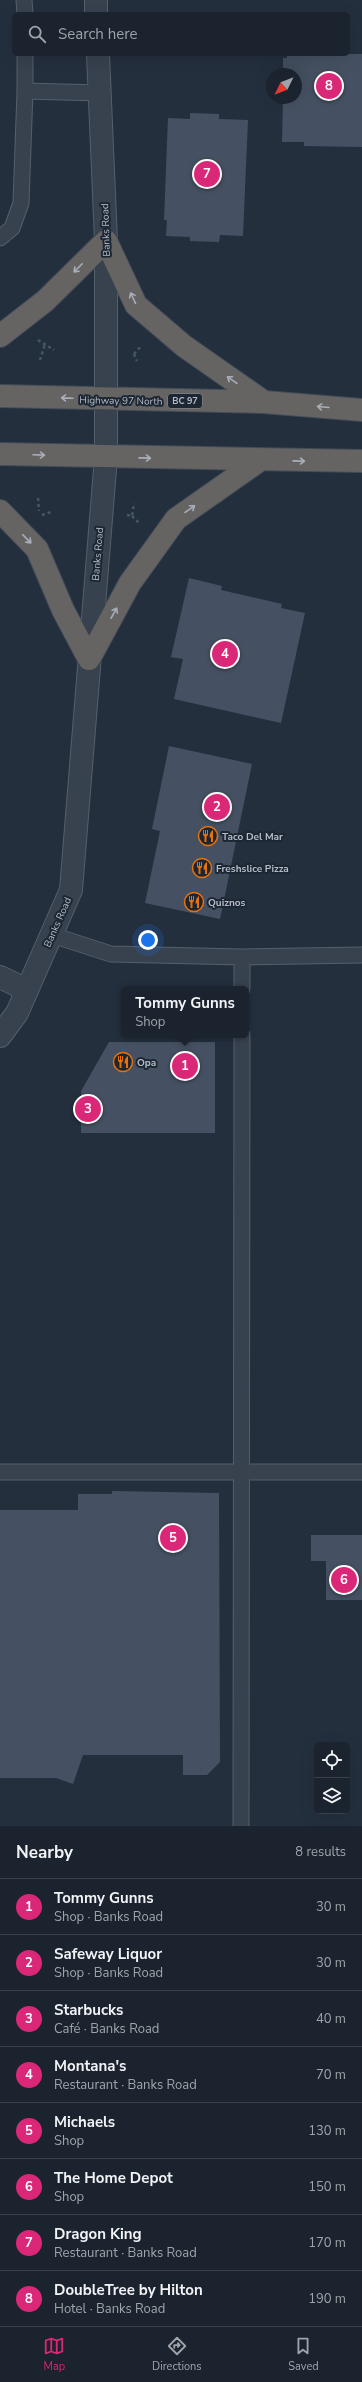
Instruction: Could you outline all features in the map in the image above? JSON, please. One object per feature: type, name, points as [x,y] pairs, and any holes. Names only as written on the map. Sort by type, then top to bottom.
[{"type":"highway","points":[[0,336],[45,301],[106,241],[136,305],[184,346],[264,402]]},
{"type":"highway","name":"Highway 97 North","points":[[0,396],[106,400],[264,402],[362,410]]},
{"type":"highway","points":[[0,454],[362,461]]},
{"type":"highway","points":[[89,659],[130,583],[176,519],[260,460]]},
{"type":"highway","points":[[0,511],[37,549],[63,610],[89,659]]},
{"type":"street","points":[[96,0],[96,12]]},
{"type":"street","name":"Banks Road","points":[[0,1036],[17,1013],[71,890],[106,457],[106,241],[98,56]]},
{"type":"street","points":[[0,977],[27,990]]},
{"type":"lane","points":[[24,0],[25,12]]},
{"type":"lane","points":[[0,238],[12,228],[22,203],[25,56]]},
{"type":"lane","points":[[25,91],[100,93]]},
{"type":"lane","points":[[52,935],[111,954],[242,957],[362,955]]},
{"type":"lane","points":[[242,957],[242,986]]},
{"type":"lane","points":[[241,1826],[242,1038]]},
{"type":"lane","points":[[0,1472],[241,1474],[362,1472]]},
{"type":"path","points":[[36,338],[54,350]]},
{"type":"path","points":[[134,354],[145,342]]},
{"type":"path","points":[[40,360],[45,344]]},
{"type":"path","points":[[38,498],[40,516]]},
{"type":"path","points":[[132,516],[142,525]]},
{"type":"building","points":[[350,54],[362,54],[362,147],[304,146],[304,142],[282,142],[283,104],[302,104],[302,68],[283,68],[283,58],[287,58],[287,56],[350,56]]},
{"type":"building","points":[[190,113],[219,114],[219,119],[248,120],[243,236],[220,235],[219,242],[190,241],[190,237],[166,236],[167,220],[164,220],[168,118],[190,119]]},
{"type":"building","points":[[189,578],[222,586],[221,590],[282,604],[281,608],[305,613],[281,723],[174,699],[183,659],[171,657]]},
{"type":"building","points":[[169,746],[252,764],[220,919],[145,903],[160,831],[152,829]]},
{"type":"building","points":[[109,1042],[215,1042],[215,1133],[81,1133],[81,1091]]},
{"type":"building","points":[[112,1491],[219,1493],[220,1762],[207,1775],[183,1775],[183,1755],[83,1755],[73,1784],[56,1778],[0,1778],[0,1510],[78,1510],[78,1494],[112,1494]]},
{"type":"building","points":[[311,1535],[362,1535],[362,1600],[326,1600],[326,1561],[311,1561]]},
{"type":"place","name":"DoubleTree by Hilton","points":[[329,86]]},
{"type":"place","name":"Dragon King","points":[[207,174]]},
{"type":"place","name":"Montana's","points":[[225,654]]},
{"type":"place","name":"Safeway Liquor","points":[[217,807]]},
{"type":"place","name":"Taco Del Mar","points":[[208,836]]},
{"type":"place","name":"Freshslice Pizza","points":[[202,868]]},
{"type":"place","name":"Quiznos","points":[[194,902]]},
{"type":"place","name":"Opa","points":[[123,1062]]},
{"type":"place","name":"Tommy Gunns","points":[[185,1066]]},
{"type":"place","name":"Starbucks","points":[[88,1109]]},
{"type":"place","name":"Michaels","points":[[173,1538]]},
{"type":"place","name":"The Home Depot","points":[[344,1580]]}]
